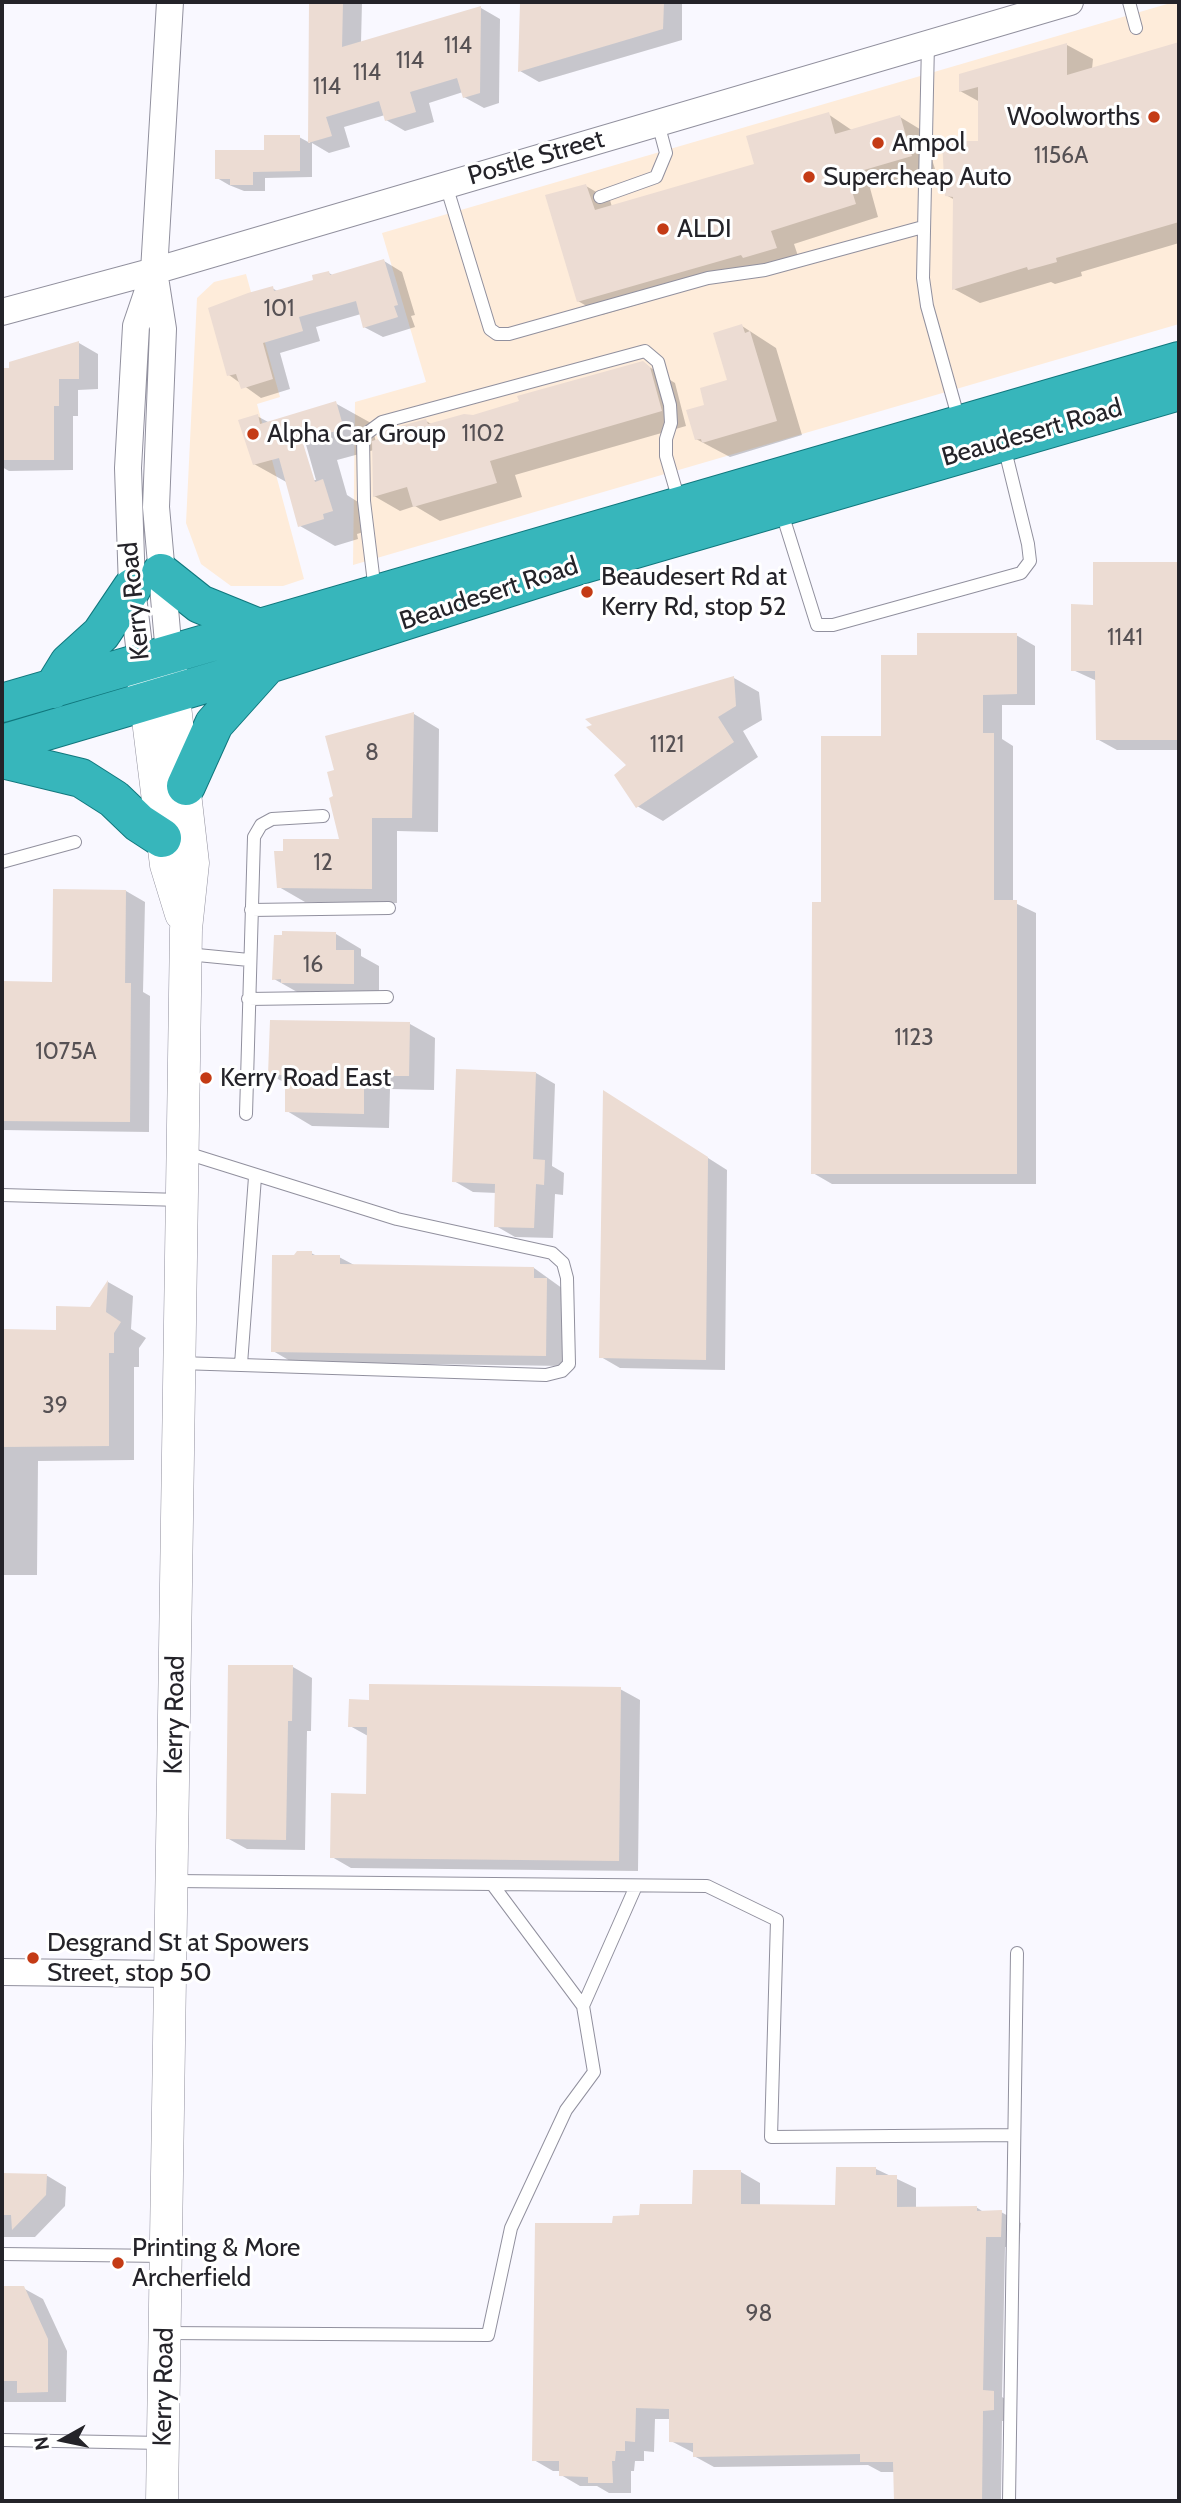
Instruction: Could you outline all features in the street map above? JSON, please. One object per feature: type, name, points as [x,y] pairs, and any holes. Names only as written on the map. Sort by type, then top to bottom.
[{"type":"highway","name":"Beaudesert Road","points":[[2,744],[160,696],[375,595],[1179,361]]},
{"type":"highway","name":"Beaudesert Road","points":[[2,704],[155,658],[263,646],[780,506],[1179,391]]},
{"type":"highway","points":[[53,689],[68,663],[101,634],[146,581],[200,604],[263,646],[214,724],[186,786]]},
{"type":"highway","points":[[2,759],[81,778],[114,799],[139,823],[162,838]]},
{"type":"street","name":"Kerry Road","points":[[170,2],[155,271],[163,329],[156,468],[146,581],[160,696],[162,838],[186,941]]},
{"type":"street","name":"Postle Street","points":[[2,312],[155,271],[1070,2]]},
{"type":"street","name":"Kerry Road","points":[[160,696],[186,786],[193,863],[186,941],[182,1152],[163,2501]]},
{"type":"street","points":[[2,1972],[172,1974]]},
{"type":"lane","points":[[1129,2],[1136,29]]},
{"type":"lane","points":[[928,43],[923,278],[927,306],[960,424]]},
{"type":"lane","points":[[600,197],[656,177],[666,153],[658,122]]},
{"type":"lane","points":[[446,185],[490,329],[497,334],[509,334],[708,278],[765,271],[923,227]]},
{"type":"lane","points":[[375,595],[364,501],[363,436],[382,422],[645,351],[658,362],[670,405],[671,423],[666,439],[666,456],[680,506]]},
{"type":"lane","points":[[780,506],[817,625],[833,625],[1021,573],[1030,561],[1028,544],[1003,441]]},
{"type":"lane","points":[[246,1114],[254,837],[261,825],[272,819],[323,816]]},
{"type":"lane","points":[[2,862],[75,842]]},
{"type":"lane","points":[[251,910],[389,908]]},
{"type":"lane","points":[[186,941],[249,960]]},
{"type":"lane","points":[[248,999],[387,997]]},
{"type":"lane","points":[[180,1363],[547,1374],[562,1371],[569,1364],[567,1278],[563,1263],[552,1253],[397,1219],[255,1177],[182,1152]]},
{"type":"lane","points":[[241,1364],[255,1177]]},
{"type":"lane","points":[[2,1195],[182,1200]]},
{"type":"lane","points":[[173,1881],[707,1886],[777,1920],[771,2137],[1014,2135]]},
{"type":"lane","points":[[164,2333],[488,2336],[511,2228],[566,2110],[594,2072],[583,2006],[492,1884]]},
{"type":"lane","points":[[583,2006],[636,1886]]},
{"type":"lane","points":[[1009,2501],[1017,1952]]},
{"type":"lane","points":[[2,2254],[166,2256]]},
{"type":"lane","points":[[2,2440],[163,2443]]},
{"type":"shaded area","points":[[1179,2],[1179,324],[353,565],[355,402],[426,382],[382,233]]},
{"type":"shaded area","points":[[246,274],[280,397],[257,404],[304,579],[283,586],[231,586],[201,564],[186,523],[197,298],[214,282]]},
{"type":"building","points":[[309,2],[343,2],[342,47],[481,6],[480,93],[463,98],[457,78],[410,92],[416,112],[385,121],[379,101],[326,117],[332,136],[308,143]]},
{"type":"building","points":[[520,2],[664,2],[663,29],[518,72]]},
{"type":"building","points":[[1179,42],[1179,222],[1056,258],[1057,262],[1028,270],[1027,267],[952,290],[953,197],[945,196],[942,141],[978,141],[978,87],[959,92],[959,74],[1067,43],[1067,75]]},
{"type":"building","name":"ALDI","points":[[829,112],[835,134],[900,115],[912,156],[847,175],[856,204],[771,231],[777,248],[743,258],[741,255],[577,302],[545,195],[586,184],[595,210],[754,164],[746,136]]},
{"type":"building","points":[[264,135],[300,135],[300,171],[253,172],[253,185],[230,185],[230,179],[215,179],[215,150],[264,150]]},
{"type":"building","points":[[384,259],[398,305],[394,306],[398,317],[363,328],[356,301],[299,317],[303,331],[263,343],[273,379],[241,389],[236,374],[227,376],[208,308],[273,286],[274,291],[313,280],[312,275],[329,271],[330,275]]},
{"type":"building","points":[[742,324],[745,333],[750,331],[777,421],[702,443],[701,439],[695,440],[686,410],[704,405],[700,388],[727,380],[713,333]]},
{"type":"building","points":[[79,341],[79,379],[59,379],[59,406],[54,406],[54,460],[2,460],[2,368],[9,368],[9,362]]},
{"type":"building","points":[[643,361],[650,367],[662,411],[490,461],[497,483],[413,507],[407,487],[373,497],[372,441],[385,437],[383,432],[386,430],[426,419],[428,424],[464,414],[473,415],[519,401],[517,396]]},
{"type":"building","points":[[336,401],[344,429],[302,440],[315,482],[323,479],[333,511],[323,514],[324,519],[298,527],[279,458],[253,465],[238,420],[258,414],[260,424]]},
{"type":"building","points":[[1093,562],[1179,562],[1179,740],[1096,740],[1095,671],[1071,671],[1071,604],[1093,605]]},
{"type":"building","points":[[917,633],[1017,633],[1017,694],[983,695],[983,733],[994,733],[994,900],[1017,900],[1017,1174],[811,1174],[812,902],[821,902],[821,736],[881,736],[881,655],[917,655]]},
{"type":"building","points":[[734,676],[736,706],[718,717],[734,742],[636,808],[614,775],[626,765],[586,727],[592,725],[585,719]]},
{"type":"building","points":[[414,712],[412,818],[372,818],[372,889],[277,888],[274,851],[283,851],[283,839],[339,839],[329,798],[333,796],[327,772],[334,770],[325,736]]},
{"type":"building","points":[[53,889],[126,890],[125,983],[131,983],[130,1122],[2,1121],[2,981],[52,982]]},
{"type":"building","points":[[282,931],[336,932],[336,950],[354,950],[354,984],[281,983],[281,979],[272,980],[274,935],[282,935]]},
{"type":"building","points":[[270,1020],[410,1022],[409,1076],[364,1076],[364,1114],[285,1112],[285,1075],[268,1075]]},
{"type":"building","points":[[456,1069],[536,1072],[533,1159],[545,1160],[544,1185],[536,1184],[534,1228],[494,1227],[495,1184],[452,1182]]},
{"type":"building","points":[[603,1090],[708,1157],[706,1360],[599,1358]]},
{"type":"building","points":[[297,1251],[312,1251],[312,1255],[340,1255],[340,1264],[534,1267],[534,1278],[547,1278],[546,1356],[271,1352],[272,1255],[294,1255]]},
{"type":"building","points":[[108,1280],[106,1312],[121,1322],[114,1333],[114,1353],[109,1353],[109,1446],[2,1447],[2,1329],[56,1330],[56,1306],[90,1307]]},
{"type":"building","points":[[228,1665],[293,1665],[292,1721],[288,1721],[286,1840],[226,1839]]},
{"type":"building","points":[[369,1684],[621,1687],[619,1861],[330,1858],[331,1793],[366,1794],[367,1727],[348,1727],[349,1699],[369,1700]]},
{"type":"building","points":[[836,2167],[876,2167],[876,2175],[897,2175],[897,2207],[977,2206],[977,2211],[1002,2210],[1001,2237],[986,2237],[983,2390],[994,2391],[994,2410],[983,2411],[982,2501],[894,2501],[893,2462],[860,2462],[860,2454],[693,2457],[693,2443],[669,2442],[669,2409],[636,2408],[635,2442],[625,2441],[625,2451],[616,2451],[615,2461],[612,2461],[613,2483],[588,2483],[588,2477],[559,2476],[559,2461],[532,2461],[535,2223],[612,2223],[613,2216],[639,2215],[640,2204],[692,2204],[693,2170],[741,2170],[741,2204],[835,2205]]},
{"type":"building","points":[[2,2173],[47,2174],[46,2195],[12,2230],[11,2215],[2,2215]]},
{"type":"building","points":[[2,2286],[24,2286],[48,2339],[48,2392],[17,2393],[17,2381],[2,2381]]},
{"type":"place","name":"Woolworths","points":[[1154,117]]},
{"type":"place","name":"Ampol","points":[[878,143]]},
{"type":"place","name":"Supercheap Auto","points":[[809,177]]},
{"type":"place","name":"ALDI","points":[[663,229]]},
{"type":"place","name":"Alpha Car Group","points":[[253,434]]},
{"type":"place","name":"Beaudesert Rd at Kerry Rd, stop 52","points":[[587,592]]},
{"type":"place","name":"Kerry Road East","points":[[206,1078]]},
{"type":"place","name":"Desgrand St at Spowers Street, stop 50","points":[[33,1958]]},
{"type":"place","name":"Printing & More Archerfield","points":[[118,2263]]}]
